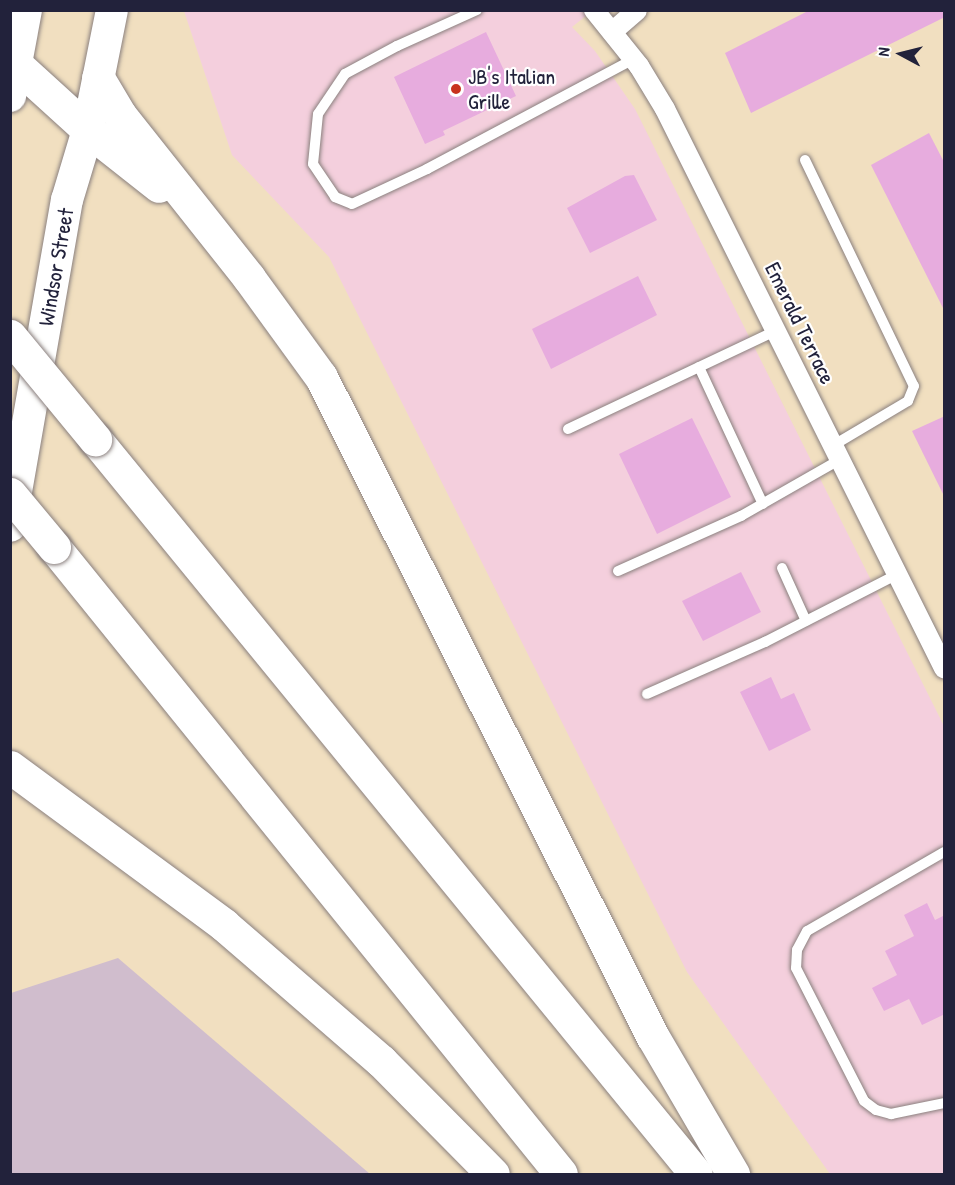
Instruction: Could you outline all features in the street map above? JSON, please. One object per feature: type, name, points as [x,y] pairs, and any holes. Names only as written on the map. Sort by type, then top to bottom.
[{"type":"highway","points":[[13,61],[88,130],[209,225]]},
{"type":"highway","points":[[98,78],[120,115],[209,225],[321,377],[653,1037],[733,1174]]},
{"type":"highway","points":[[10,336],[696,1174]]},
{"type":"highway","points":[[10,494],[561,1174]]},
{"type":"highway","points":[[10,767],[68,813],[149,867],[224,925],[381,1061],[493,1174]]},
{"type":"highway","points":[[10,799],[68,813]]},
{"type":"main road","points":[[10,96],[13,61],[26,10]]},
{"type":"main road","name":"Windsor Street","points":[[10,526],[67,200],[88,130],[112,10]]},
{"type":"street","name":"Emerald Terrace","points":[[594,10],[634,59],[666,108],[945,668]]},
{"type":"street","points":[[612,32],[637,10]]},
{"type":"lane","points":[[477,10],[397,46],[345,75],[318,114],[313,164],[335,197],[352,204],[427,170],[634,59]]},
{"type":"lane","points":[[618,571],[763,504],[908,401],[914,386],[805,160]]},
{"type":"lane","points":[[568,429],[777,330]]},
{"type":"lane","points":[[699,367],[763,504]]},
{"type":"lane","points":[[782,568],[806,621]]},
{"type":"lane","points":[[647,693],[806,621],[898,574]]},
{"type":"lane","points":[[945,852],[807,931],[797,950],[796,968],[864,1101],[876,1110],[891,1114],[945,1103]]},
{"type":"shaded area","points":[[184,11],[592,11],[572,27],[595,51],[635,109],[944,726],[944,1174],[830,1174],[687,972],[329,257],[232,155]]},
{"type":"shaded area","points":[[118,958],[370,1174],[11,1174],[11,993]]},
{"type":"building","points":[[810,10],[945,10],[945,17],[751,113],[725,53]]},
{"type":"building","name":"JB's Italian Grille","points":[[486,32],[516,96],[443,131],[445,135],[425,144],[394,77]]},
{"type":"building","points":[[929,133],[945,164],[945,312],[871,165]]},
{"type":"building","points":[[634,175],[657,220],[590,253],[567,208],[625,176]]},
{"type":"building","points":[[638,276],[657,315],[551,369],[532,329]]},
{"type":"building","points":[[945,416],[945,498],[912,431]]},
{"type":"building","points":[[692,418],[731,497],[657,534],[619,454]]},
{"type":"building","points":[[741,572],[761,612],[703,641],[682,601]]},
{"type":"building","points":[[771,677],[781,699],[794,693],[811,730],[769,751],[740,692]]},
{"type":"building","points":[[927,903],[935,920],[945,915],[945,1014],[922,1025],[909,999],[884,1011],[872,988],[897,975],[885,951],[914,936],[904,915]]},
{"type":"place","name":"JB's Italian Grille","points":[[456,89]]}]
